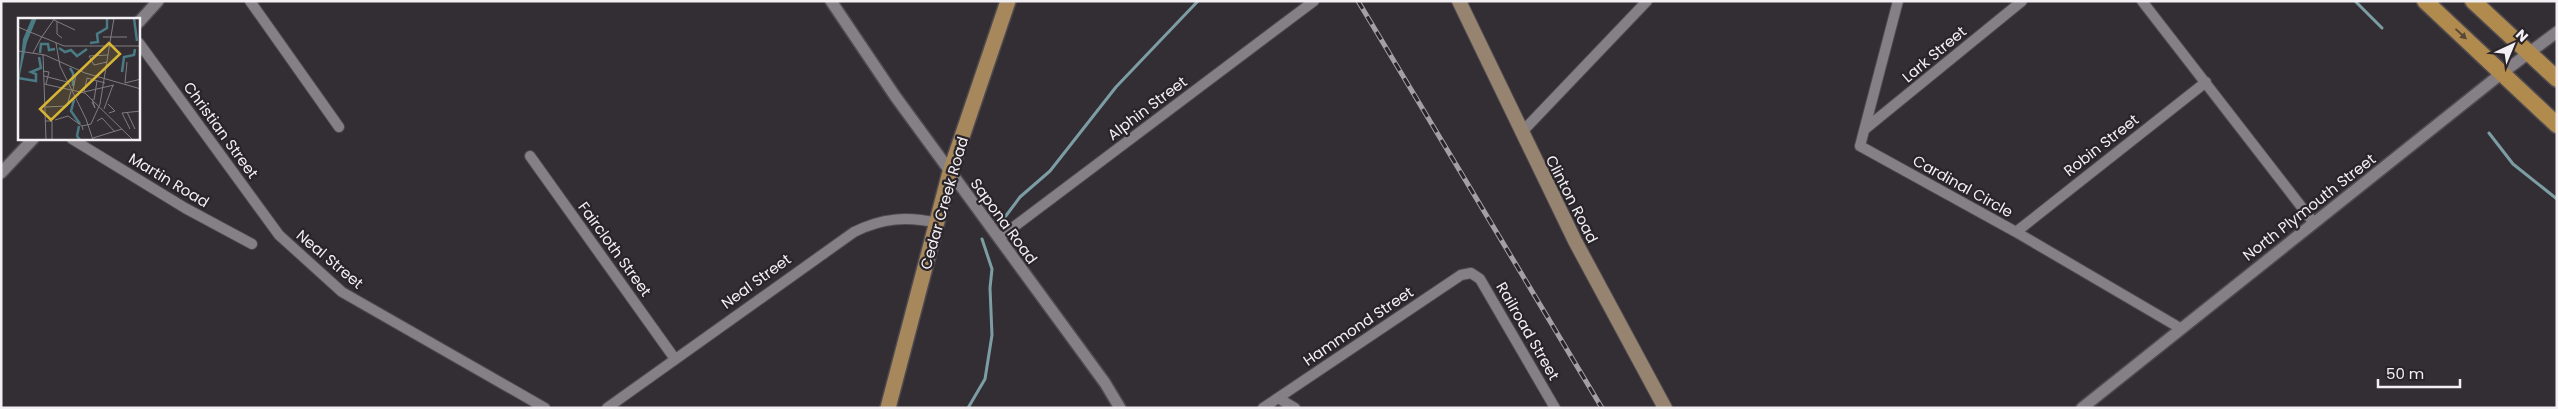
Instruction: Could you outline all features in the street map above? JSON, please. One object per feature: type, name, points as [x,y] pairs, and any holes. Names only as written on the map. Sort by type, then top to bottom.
[{"type":"highway","points":[[2425,1],[2557,124]]},
{"type":"highway","points":[[2473,1],[2557,79]]},
{"type":"main road","name":"Cedar Creek Road","points":[[888,408],[950,172],[1008,1]]},
{"type":"main road","name":"Clinton Road","points":[[1459,1],[1521,133],[1626,338],[1665,408]]},
{"type":"street","points":[[140,21],[158,1]]},
{"type":"street","points":[[250,1],[339,127]]},
{"type":"street","name":"Sapona Road","points":[[831,1],[950,172],[1105,383],[1120,408]]},
{"type":"street","name":"Alphin Street","points":[[998,238],[1314,1]]},
{"type":"street","points":[[1521,133],[1647,1]]},
{"type":"street","name":"Cardinal Circle","points":[[1898,1],[1860,146],[2016,232],[2180,328]]},
{"type":"street","name":"Lark Street","points":[[1865,128],[2022,1]]},
{"type":"street","points":[[2142,1],[2314,223]]},
{"type":"street","name":"North Plymouth Street","points":[[2082,408],[2502,72],[2557,32]]},
{"type":"street","name":"Christian Street","points":[[140,44],[279,235]]},
{"type":"street","name":"Robin Street","points":[[2016,232],[2206,82]]},
{"type":"street","points":[[1,173],[32,140]]},
{"type":"street","name":"Martin Road","points":[[74,140],[185,208],[252,244]]},
{"type":"street","name":"Faircloth Street","points":[[530,156],[675,359]]},
{"type":"street","name":"Neal Street","points":[[607,408],[854,232],[870,224],[890,219],[916,218],[937,223]]},
{"type":"street","name":"Neal Street","points":[[279,235],[342,292],[545,408]]},
{"type":"street","name":"Hammond Street","points":[[1263,408],[1461,274],[1471,273]]},
{"type":"street","name":"Railroad Street","points":[[1471,273],[1480,279],[1555,408]]},
{"type":"street","points":[[1278,398],[1294,408]]},
{"type":"waterway","points":[[1002,221],[1020,197],[1050,171],[1116,87],[1198,1]]},
{"type":"waterway","points":[[2355,1],[2382,28]]},
{"type":"waterway","points":[[2489,133],[2513,164],[2557,199]]},
{"type":"waterway","points":[[968,408],[985,379],[992,335],[990,288],[992,269],[982,239]]},
{"type":"railway","points":[[1358,1],[1602,408]]}]
